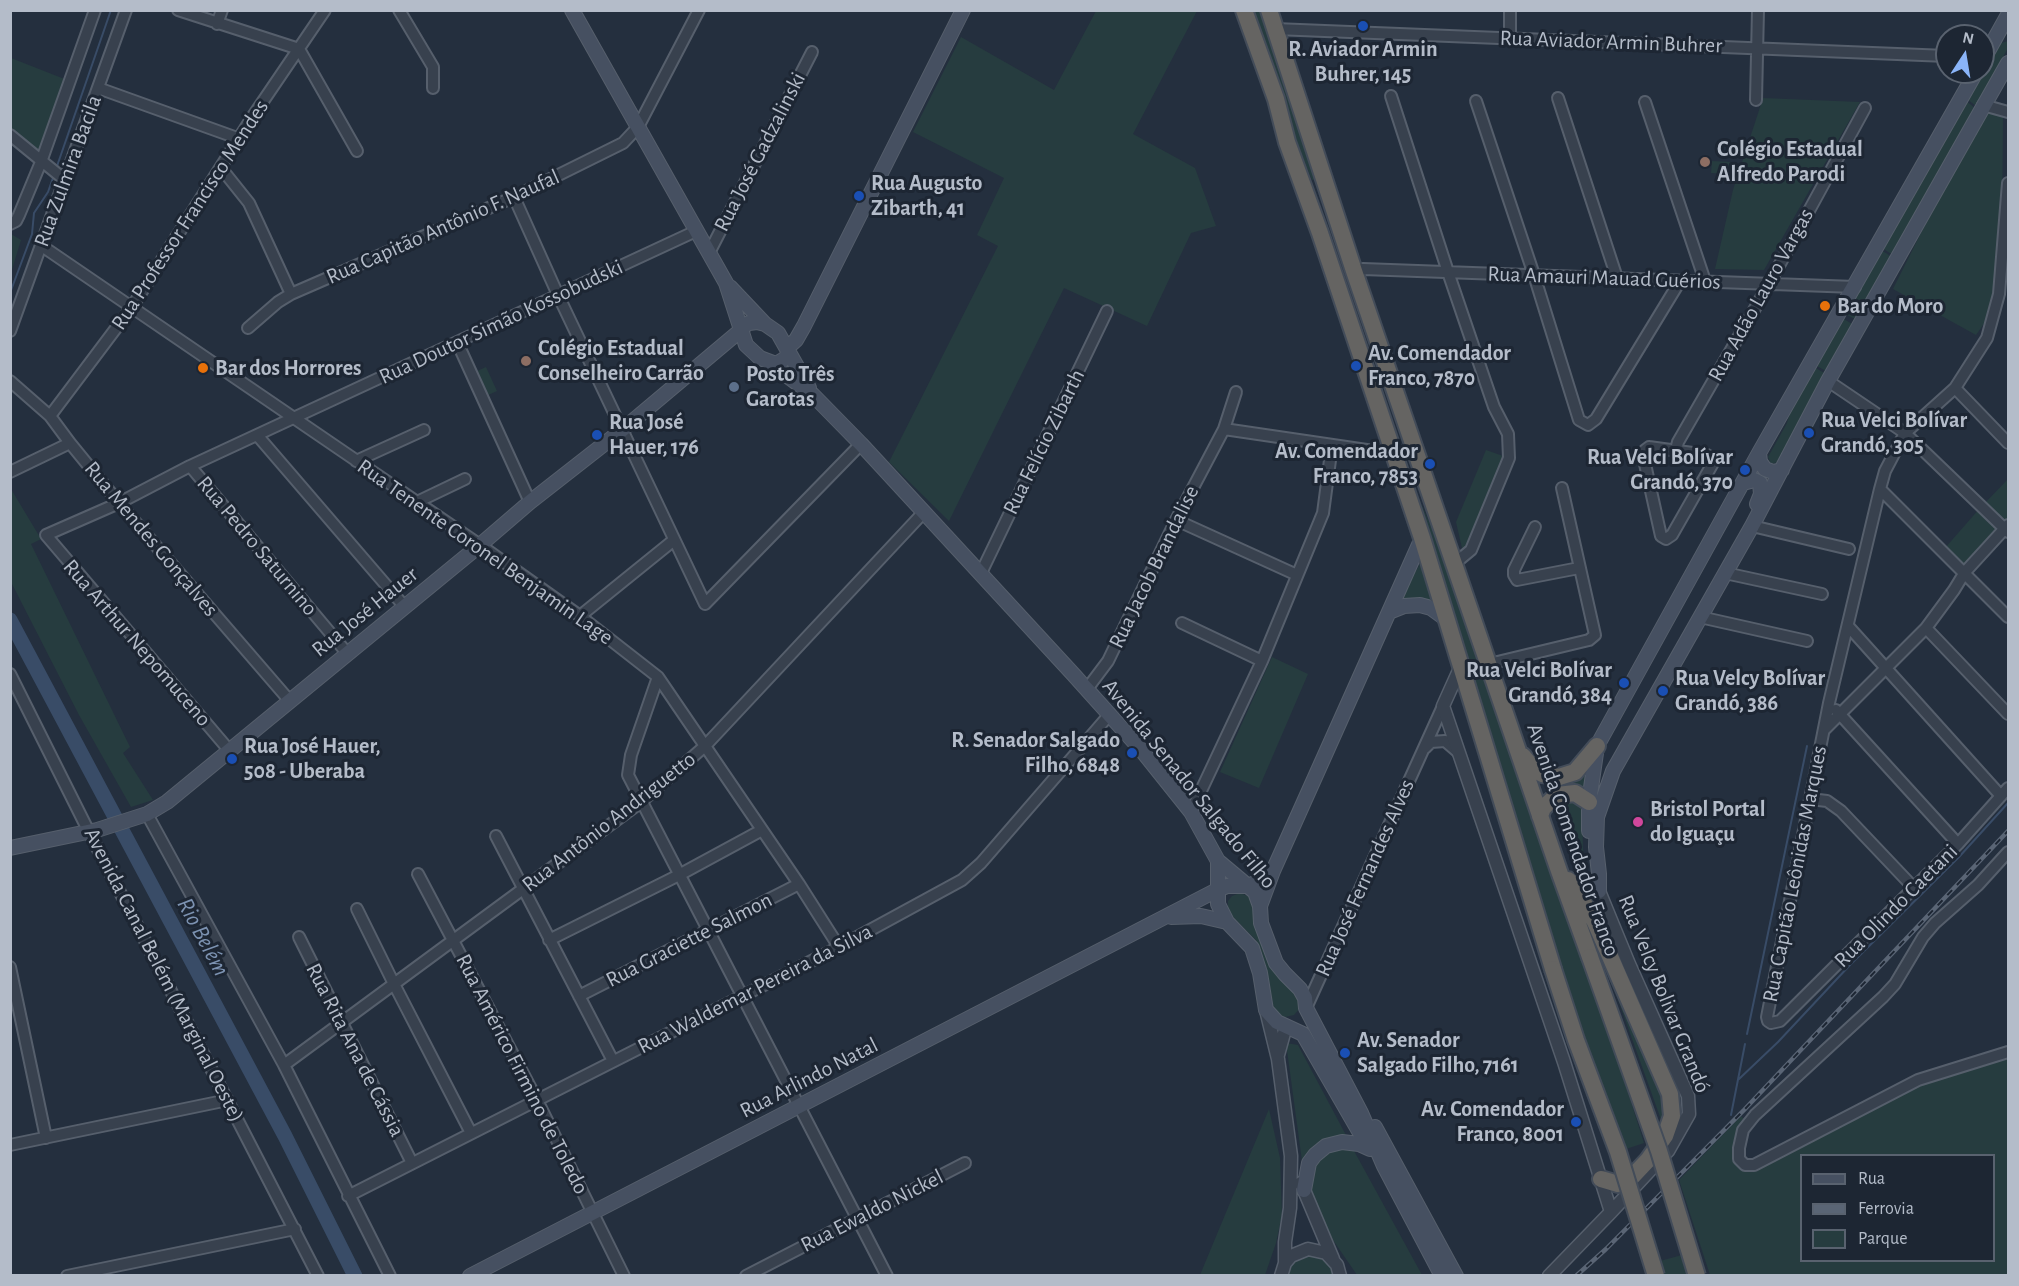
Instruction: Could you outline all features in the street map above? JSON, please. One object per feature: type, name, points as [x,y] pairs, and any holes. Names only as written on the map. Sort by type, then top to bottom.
[{"type":"highway","points":[[1244,10],[1273,89],[1287,142],[1320,233],[1422,538],[1553,969],[1576,1040],[1618,1152],[1656,1275]]},
{"type":"highway","name":"Avenida Comendador Franco","points":[[1269,10],[1354,271],[1540,816],[1659,1151],[1697,1275]]},
{"type":"highway","points":[[1320,233],[1328,237],[1342,267],[1354,271]]},
{"type":"highway","points":[[1518,749],[1537,770],[1559,777],[1575,772],[1597,746]]},
{"type":"highway","points":[[1540,816],[1543,808],[1557,795],[1575,793],[1589,802]]},
{"type":"highway","points":[[1559,871],[1573,885],[1595,922],[1670,1094],[1672,1116],[1669,1126],[1665,1136],[1648,1160],[1631,1178],[1618,1184],[1603,1186]]},
{"type":"main road","points":[[572,10],[726,284],[746,345],[752,351]]},
{"type":"main road","points":[[787,350],[804,326],[963,10]]},
{"type":"main road","points":[[1995,37],[2008,14]]},
{"type":"main road","name":"Rua Velcy Bolivar Grandó","points":[[1599,891],[1597,818],[1604,794],[1624,751],[1752,526],[1828,381],[2008,63]]},
{"type":"main road","name":"Rua Velcy Bolivar Grandó","points":[[1599,891],[1591,874],[1588,820],[1597,746],[1759,453],[1969,84]]},
{"type":"main road","points":[[717,352],[729,346],[740,346],[770,363],[776,364],[786,358],[787,350],[782,338],[726,284]]},
{"type":"main road","points":[[742,329],[748,323],[757,322],[789,332],[804,326]]},
{"type":"main road","name":"Rua José Hauer","points":[[10,848],[93,831],[144,815],[167,802],[530,502],[717,352],[742,329]]},
{"type":"main road","name":"Avenida Senador Salgado Filho","points":[[787,350],[813,395]]},
{"type":"main road","name":"Avenida Senador Salgado Filho","points":[[770,363],[813,395],[861,444],[1087,688],[1191,812],[1218,861],[1255,892],[1260,906],[1261,923],[1276,963],[1300,988],[1306,1008],[1361,1113],[1384,1166],[1442,1275]]},
{"type":"main road","points":[[1759,453],[1760,462],[1765,469],[1773,472],[1782,470]]},
{"type":"main road","points":[[1743,483],[1758,480],[1761,486],[1752,526]]},
{"type":"main road","points":[[1260,906],[1273,871],[1422,538]]},
{"type":"main road","points":[[1389,612],[1404,606],[1420,605],[1431,608],[1449,624]]},
{"type":"main road","points":[[1624,751],[1613,752],[1607,746],[1628,693]]},
{"type":"main road","name":"Avenida Senador Salgado Filho","points":[[1218,861],[1218,904],[1227,921],[1252,948],[1260,973],[1266,1010],[1277,1022],[1303,1034],[1370,1149],[1384,1166]]},
{"type":"main road","points":[[1217,890],[1227,886],[1247,886],[1258,882],[1273,871]]},
{"type":"main road","name":"Rua Arlindo Natal","points":[[470,1275],[1217,890]]},
{"type":"main road","name":"Rua Arlindo Natal","points":[[1166,917],[1202,916],[1227,921]]},
{"type":"main road","points":[[1286,1026],[1295,1023],[1306,1008]]},
{"type":"main road","points":[[1361,1113],[1376,1129],[1456,1275]]},
{"type":"main road","points":[[1304,1190],[1309,1163],[1326,1146],[1342,1142],[1359,1144],[1370,1149]]},
{"type":"street","name":"Rua Zulmira Bacila","points":[[11,224],[20,215],[41,162],[95,10]]},
{"type":"street","name":"Rua Zulmira Bacila","points":[[10,331],[126,10]]},
{"type":"street","points":[[178,10],[299,49],[357,152]]},
{"type":"street","points":[[217,24],[222,10]]},
{"type":"street","name":"Rua Professor Francisco Mendes","points":[[50,416],[132,307],[325,10]]},
{"type":"street","points":[[399,10],[433,67],[434,88]]},
{"type":"street","points":[[638,127],[699,10]]},
{"type":"street","points":[[1510,10],[1510,38]]},
{"type":"street","points":[[1756,100],[1758,10]]},
{"type":"street","name":"Rua Aviador Armin Buhrer","points":[[1275,29],[1935,55]]},
{"type":"street","name":"Rua José Gadzalinski","points":[[709,253],[812,52]]},
{"type":"street","points":[[98,88],[240,139]]},
{"type":"street","points":[[1391,96],[1494,407],[1508,434],[1509,458],[1472,550],[1454,564]]},
{"type":"street","points":[[1558,98],[1617,278]]},
{"type":"street","points":[[1476,101],[1579,420],[1588,425],[1596,419],[1680,280]]},
{"type":"street","points":[[1644,102],[1706,281]]},
{"type":"street","points":[[1983,105],[2008,112]]},
{"type":"street","name":"Rua Adão Lauro Vargas","points":[[1676,450],[1678,442],[1769,284],[1865,108]]},
{"type":"street","name":"Rua Capitão Antônio F. Naufal","points":[[248,328],[291,294],[514,197],[623,143],[638,127]]},
{"type":"street","points":[[10,135],[65,180]]},
{"type":"street","points":[[221,168],[249,202],[291,294]]},
{"type":"street","name":"Rua Capitão Leônidas Marques","points":[[1780,1022],[1771,1023],[1767,1017],[1829,703],[1880,489],[1886,471],[1905,433],[1955,388],[1987,338],[1999,294],[2003,265],[2008,183]]},
{"type":"street","points":[[514,197],[558,295],[705,604],[861,444]]},
{"type":"street","name":"Rua Doutor Simão Kossobudski","points":[[46,536],[119,503],[190,466],[696,231]]},
{"type":"street","name":"Rua Tenente Coronel Benjamin Lage","points":[[42,246],[480,545],[580,615],[658,677],[799,884],[839,947]]},
{"type":"street","name":"Rua Amauri Mauad Guérios","points":[[1354,271],[1363,269],[1855,287]]},
{"type":"street","name":"Rua Felício Zibarth","points":[[981,573],[1107,311]]},
{"type":"street","points":[[457,342],[530,502]]},
{"type":"street","name":"Rua Mendes Gonçalves","points":[[10,381],[50,416],[119,503],[289,700]]},
{"type":"street","points":[[1824,730],[1926,628],[1965,572],[2007,528],[1905,433],[1828,381]]},
{"type":"street","points":[[1955,388],[2008,443]]},
{"type":"street","name":"Rua Jacob Brandalise","points":[[1087,688],[1108,661],[1176,520],[1224,429],[1236,392]]},
{"type":"street","points":[[1224,429],[1394,454]]},
{"type":"street","points":[[356,461],[424,430]]},
{"type":"street","points":[[257,435],[404,606]]},
{"type":"street","points":[[10,472],[70,443]]},
{"type":"street","points":[[1191,812],[1262,661],[1323,513],[1332,445]]},
{"type":"street","points":[[1649,447],[1676,450],[1707,455],[1713,463],[1672,535],[1666,539],[1661,536],[1643,455],[1649,447]]},
{"type":"street","name":"Rua Pedro Saturnino","points":[[190,466],[347,653]]},
{"type":"street","points":[[417,502],[465,480]]},
{"type":"street","points":[[1489,664],[1589,640],[1595,635],[1562,488]]},
{"type":"street","points":[[1880,489],[2008,617]]},
{"type":"street","name":"Rua Antônio Andriguetto","points":[[284,1065],[640,802],[705,746],[923,513]]},
{"type":"street","points":[[1176,520],[1297,575]]},
{"type":"street","points":[[1752,526],[1849,549]]},
{"type":"street","points":[[1535,527],[1514,570],[1517,580],[1579,568]]},
{"type":"street","name":"Rua Arthur Nepomuceno","points":[[46,536],[229,750]]},
{"type":"street","points":[[580,615],[674,540]]},
{"type":"street","points":[[1725,573],[1822,594]]},
{"type":"street","points":[[1700,617],[1807,641]]},
{"type":"street","points":[[1182,623],[1262,661]]},
{"type":"street","points":[[1848,626],[2005,792]]},
{"type":"street","points":[[1926,628],[2008,714]]},
{"type":"street","points":[[1461,666],[1443,706],[1564,1062],[1611,1212]]},
{"type":"street","name":"Avenida Canal Belém (Marginal Oeste)","points":[[10,674],[93,831],[318,1275]]},
{"type":"street","points":[[658,677],[635,744],[628,775],[887,1275]]},
{"type":"street","points":[[1829,703],[1958,844]]},
{"type":"street","name":"Rua José Fernandes Alves","points":[[1306,1008],[1443,706]]},
{"type":"street","name":"Rua Waldemar Pereira da Silva","points":[[348,1196],[839,947],[962,880],[981,863],[1110,714]]},
{"type":"street","points":[[1424,748],[1431,742],[1445,741],[1459,753]]},
{"type":"street","name":"Rua Olindo Caetani","points":[[1780,1022],[1958,844],[2005,792]]},
{"type":"street","points":[[1810,799],[1827,801],[1841,811],[1914,888]]},
{"type":"street","points":[[144,815],[284,1065],[348,1196],[390,1275]]},
{"type":"street","points":[[549,939],[679,875],[762,830]]},
{"type":"street","points":[[495,836],[613,1061]]},
{"type":"street","points":[[2008,852],[1978,885],[1929,930],[1895,984],[1755,1115],[1743,1130],[1739,1159],[1745,1165],[1754,1165],[1918,1080],[2008,1052]]},
{"type":"street","name":"Rua Américo Firmino de Toledo","points":[[418,874],[537,1100],[624,1275]]},
{"type":"street","name":"Rua Graciette Salmon","points":[[579,996],[799,884]]},
{"type":"street","name":"Rua Velcy Bolivar Grandó","points":[[1549,1275],[1674,1143],[1689,1114],[1688,1096],[1599,891]]},
{"type":"street","points":[[357,909],[471,1133]]},
{"type":"street","name":"Rua Rita Ana de Cássia","points":[[299,937],[412,1163]]},
{"type":"street","points":[[10,967],[14,997],[46,1138]]},
{"type":"street","name":"Avenida Senador Salgado Filho","points":[[1266,1010],[1278,1059],[1292,1156],[1290,1208],[1281,1271]]},
{"type":"street","name":"Avenida Senador Salgado Filho","points":[[1278,1059],[1286,1026]]},
{"type":"street","points":[[10,1145],[228,1100]]},
{"type":"street","name":"Avenida Senador Salgado Filho","points":[[1292,1156],[1304,1190],[1339,1269]]},
{"type":"street","name":"Rua Ewaldo Nickel","points":[[746,1275],[966,1164]]},
{"type":"street","points":[[1603,1186],[1622,1200]]},
{"type":"street","points":[[67,1275],[295,1229]]},
{"type":"street","points":[[1281,1271],[1291,1256],[1308,1249],[1317,1250],[1339,1269]]},
{"type":"green space","points":[[1096,11],[1197,11],[1133,134],[1195,168],[1216,226],[1191,233],[1147,326],[1064,288],[949,521],[889,462],[998,246],[977,235],[1004,178],[913,132],[961,37],[1054,90]]},
{"type":"green space","points":[[1251,11],[1262,11],[1319,178],[1312,180]]},
{"type":"green space","points":[[2008,41],[2008,48],[1995,72],[1995,49],[1998,44]]},
{"type":"green space","points":[[11,58],[67,80],[40,157],[11,132]]},
{"type":"green space","points":[[1975,84],[1988,84],[1976,106],[1967,99]]},
{"type":"green space","points":[[1763,98],[1860,102],[1764,270],[1715,269],[1733,190]]},
{"type":"green space","points":[[1966,101],[1975,108],[1893,255],[1882,248]]},
{"type":"green space","points":[[1985,111],[2003,116],[2002,238],[1990,315],[1976,335],[1893,289],[1957,161]]},
{"type":"green space","points":[[1712,161],[1732,162],[1732,174],[1711,173]]},
{"type":"green space","points":[[10,234],[21,240],[11,273]]},
{"type":"green space","points":[[1881,250],[1892,257],[1865,306],[1853,300]]},
{"type":"green space","points":[[1851,302],[1864,308],[1857,320],[1845,314]]},
{"type":"green space","points":[[1842,318],[1854,325],[1828,372],[1815,365]]},
{"type":"green space","points":[[486,367],[497,391],[486,396],[475,372]]},
{"type":"green space","points":[[1814,367],[1826,374],[1778,462],[1771,464],[1768,457],[1787,423],[1793,403]]},
{"type":"green space","points":[[1486,450],[1506,457],[1468,546],[1462,548],[1456,522]]},
{"type":"green space","points":[[1403,461],[1447,564],[1585,957],[1644,1143],[1623,1150],[1581,1039]]},
{"type":"green space","points":[[2008,479],[2008,519],[2006,520],[1985,503]]},
{"type":"green space","points":[[11,489],[41,539],[31,544],[130,747],[123,753],[153,800],[131,807],[79,715],[11,582]]},
{"type":"green space","points":[[1980,508],[1996,526],[1995,533],[1966,564],[1962,564],[1945,548]]},
{"type":"green space","points":[[1420,564],[1432,600],[1413,598],[1398,602]]},
{"type":"green space","points":[[1272,657],[1308,674],[1259,788],[1220,772]]},
{"type":"green space","points":[[1588,765],[1588,795],[1551,794],[1544,778]]},
{"type":"green space","points":[[1566,799],[1575,799],[1582,806],[1583,849],[1593,901],[1559,815],[1559,806]]},
{"type":"green space","points":[[1240,893],[1253,898],[1298,994],[1301,1007],[1294,1015],[1285,1017],[1275,1012],[1267,971],[1256,940],[1228,912],[1228,901],[1232,896]]},
{"type":"green space","points":[[1583,908],[1664,1089],[1664,1128],[1602,955],[1597,955],[1581,911]]},
{"type":"green space","points":[[1286,1043],[1298,1045],[1347,1137],[1336,1136],[1323,1141],[1302,1161]]},
{"type":"green space","points":[[2008,1057],[2008,1275],[1710,1275],[1679,1180],[1741,1116],[1744,1119],[1737,1130],[1733,1144],[1734,1160],[1740,1170],[1749,1172],[1759,1170],[1788,1152],[1925,1081]]},
{"type":"green space","points":[[1269,1109],[1280,1158],[1282,1215],[1276,1243],[1265,1275],[1200,1275]]},
{"type":"green space","points":[[1341,1148],[1353,1149],[1422,1275],[1357,1275],[1322,1224],[1309,1191],[1314,1165],[1329,1151]]},
{"type":"green space","points":[[1317,1253],[1330,1262],[1336,1276],[1285,1276],[1293,1259]]},
{"type":"green space","points":[[1682,1255],[1689,1275],[1664,1275],[1660,1261]]},
{"type":"waterway","points":[[56,169],[111,10]]},
{"type":"waterway","points":[[10,293],[32,234],[34,213],[48,192],[54,175]]},
{"type":"waterway","name":"Rio Belém","points":[[10,620],[285,1136],[355,1276]]},
{"type":"waterway","points":[[1747,1034],[1807,746]]},
{"type":"waterway","points":[[1739,1079],[1959,857],[2008,803]]},
{"type":"waterway","points":[[1731,1115],[1745,1044]]},
{"type":"railway","points":[[1576,1276],[1606,1249],[1744,1110],[2008,831]]},
{"type":"place","name":"R. Aviador Armin Buhrer, 145","points":[[1363,26]]},
{"type":"place","name":"Colégio Estadual Alfredo Parodi","points":[[1705,162]]},
{"type":"place","name":"Rua Augusto Zibarth, 41","points":[[859,196]]},
{"type":"place","name":"Bar do Moro","points":[[1825,306]]},
{"type":"place","name":"Colégio Estadual Conselheiro Carrão","points":[[526,361]]},
{"type":"place","name":"Av. Comendador Franco, 7870","points":[[1356,366]]},
{"type":"place","name":"Bar dos Horrores","points":[[203,368]]},
{"type":"place","name":"Posto Três Garotas","points":[[734,387]]},
{"type":"place","name":"Rua Velci Bolívar Grandó, 305","points":[[1809,433]]},
{"type":"place","name":"Rua José Hauer, 176","points":[[597,435]]},
{"type":"place","name":"Av. Comendador Franco, 7853","points":[[1430,464]]},
{"type":"place","name":"Rua Velci Bolívar Grandó, 370","points":[[1745,470]]},
{"type":"place","name":"Rua Velci Bolívar Grandó, 384","points":[[1624,683]]},
{"type":"place","name":"Rua Velcy Bolívar Grandó, 386","points":[[1663,691]]},
{"type":"place","name":"R. Senador Salgado Filho, 6848","points":[[1132,753]]},
{"type":"place","name":"Rua José Hauer, 508 - Uberaba","points":[[232,759]]},
{"type":"place","name":"Bristol Portal do Iguaçu","points":[[1638,822]]},
{"type":"place","name":"Av. Senador Salgado Filho, 7161","points":[[1345,1053]]},
{"type":"place","name":"Av. Comendador Franco, 8001","points":[[1576,1122]]}]
